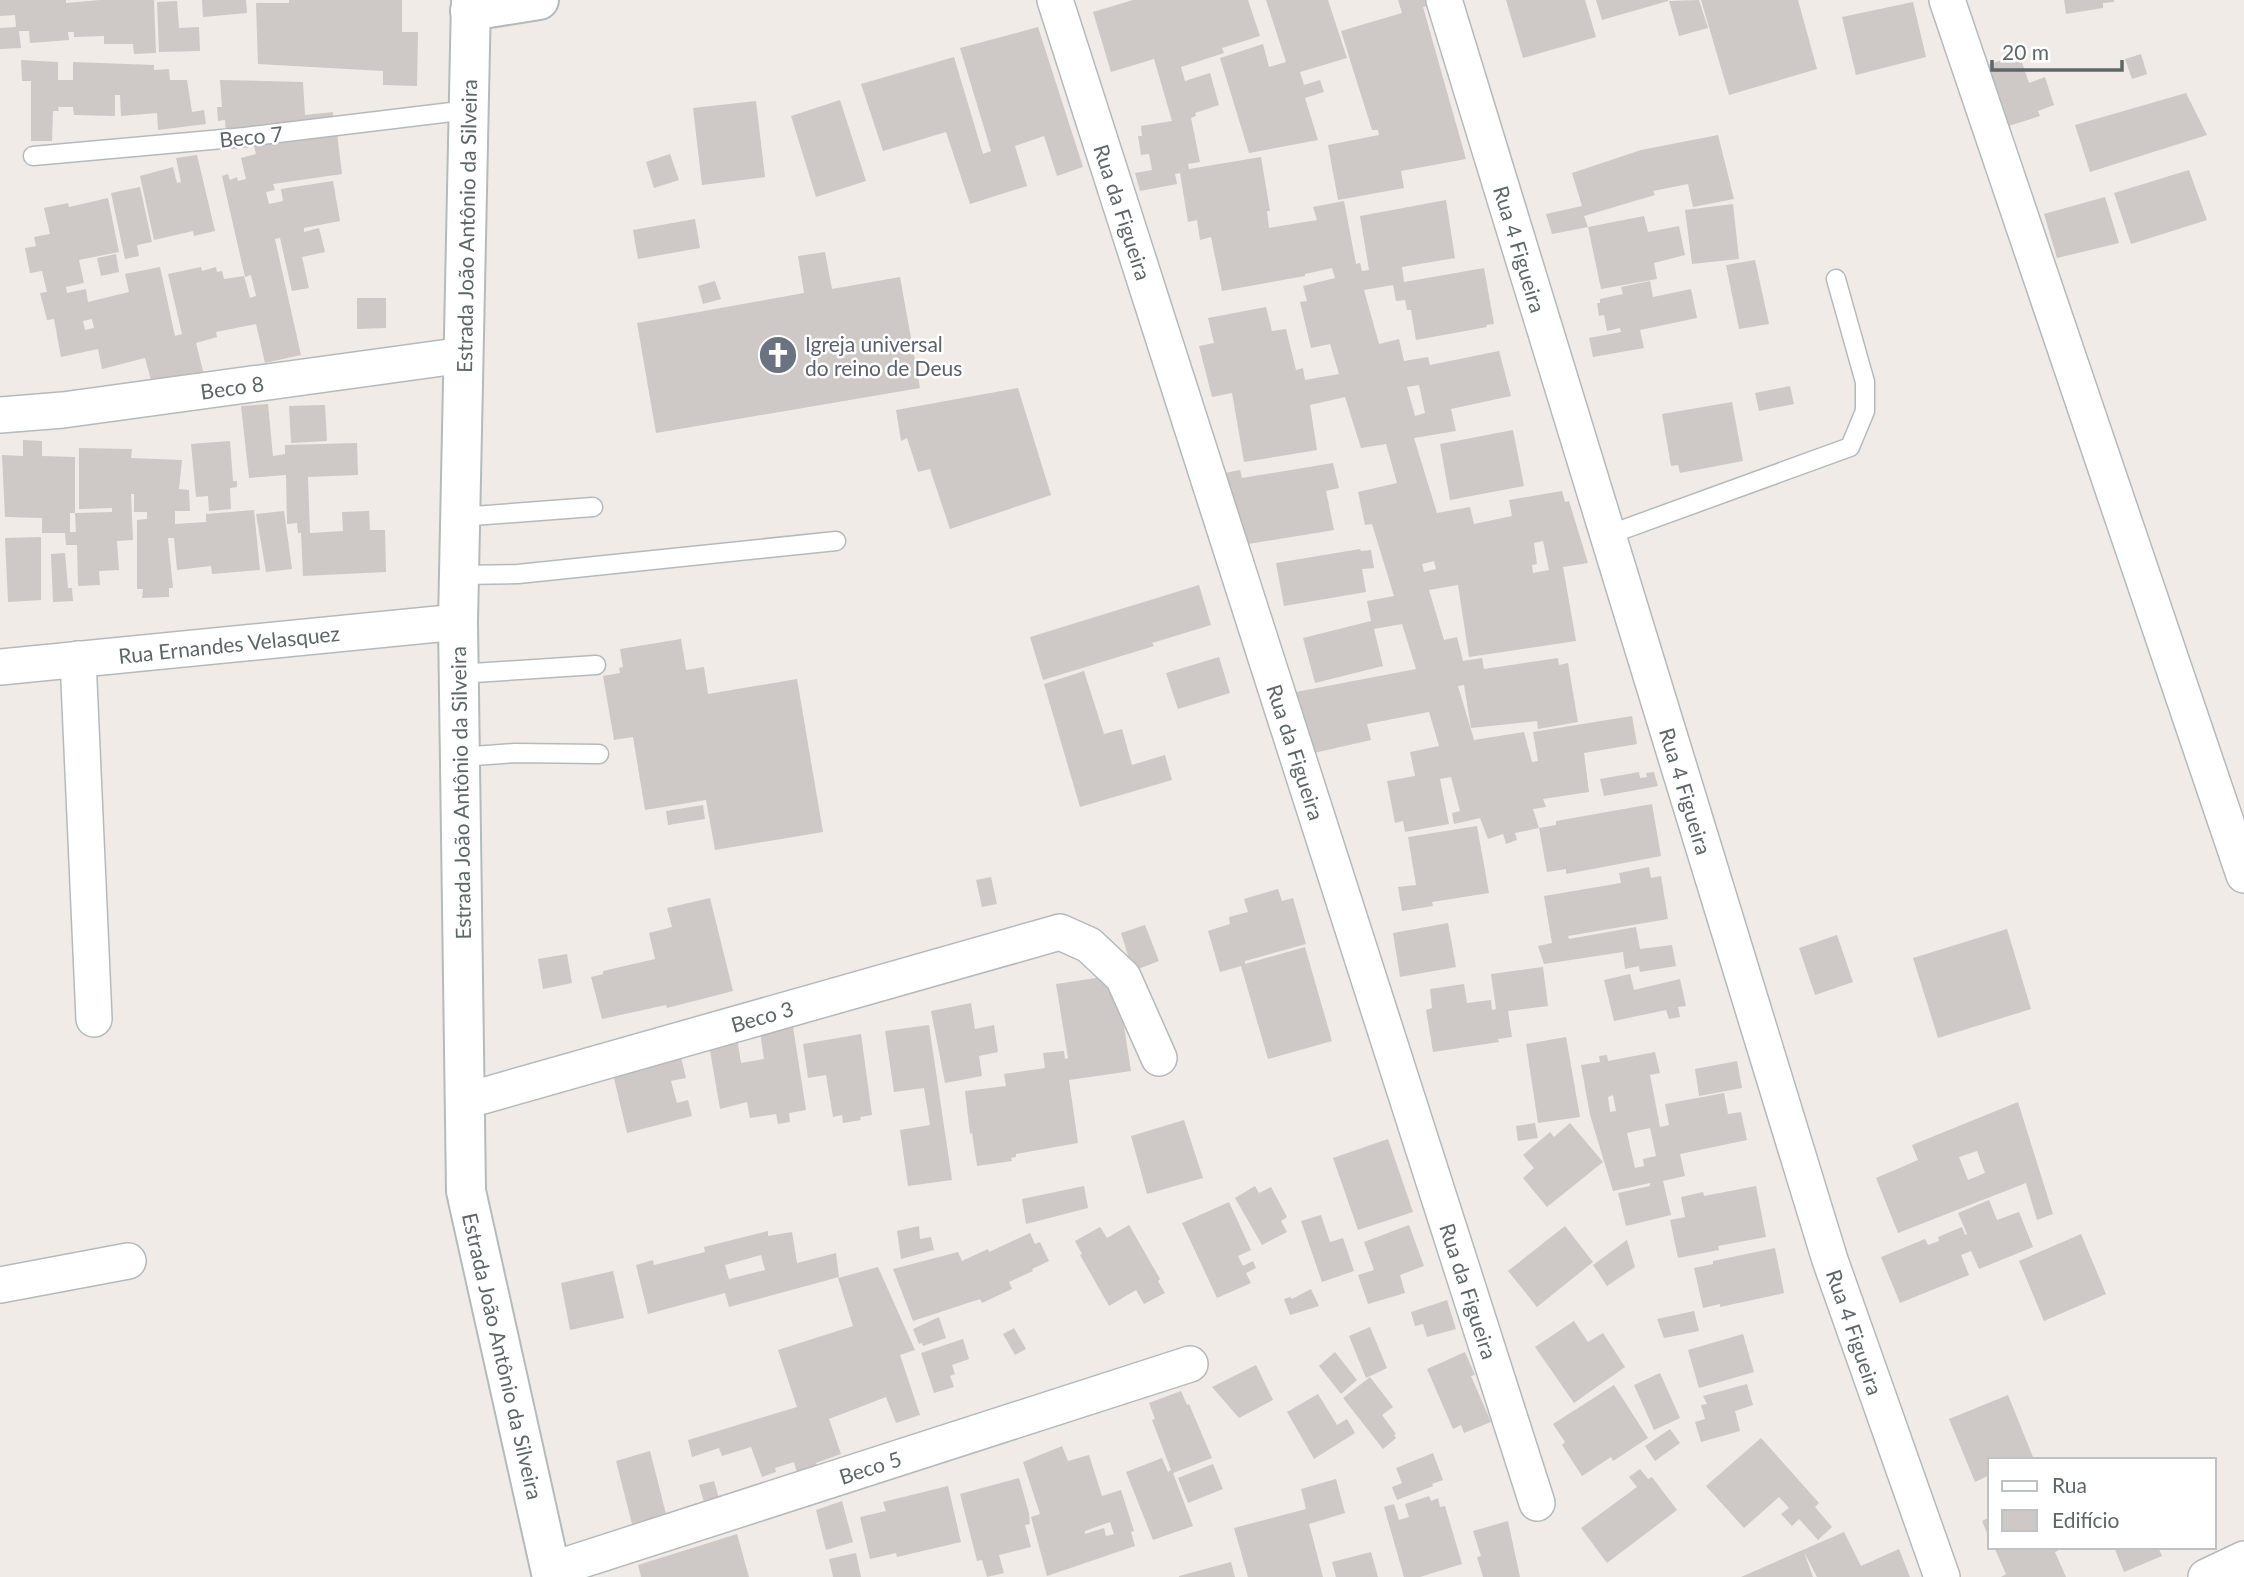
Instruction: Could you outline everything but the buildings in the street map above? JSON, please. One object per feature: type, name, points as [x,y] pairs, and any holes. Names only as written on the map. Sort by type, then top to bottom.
[{"type":"main road","points":[[471,5],[539,0]]},
{"type":"main road","name":"Estrada João Antônio da Silveira","points":[[471,5],[458,622],[466,1191],[552,1574]]},
{"type":"street","name":"Rua da Figueira","points":[[1055,0],[1537,1503]]},
{"type":"street","name":"Rua 4 Figueira","points":[[1444,0],[1830,1260],[1942,1577]]},
{"type":"street","points":[[1947,0],[2244,875]]},
{"type":"street","name":"Beco 8","points":[[0,415],[63,410],[464,355]]},
{"type":"street","name":"Rua Ernandes Velasquez","points":[[0,667],[458,622]]},
{"type":"street","points":[[78,659],[94,1019]]},
{"type":"street","name":"Beco 3","points":[[465,1101],[1060,932],[1089,945],[1123,977],[1159,1058]]},
{"type":"street","points":[[0,1285],[128,1261]]},
{"type":"street","name":"Beco 5","points":[[552,1574],[1190,1364]]},
{"type":"street","points":[[2206,1577],[2244,1559]]},
{"type":"lane","name":"Beco 7","points":[[33,156],[245,137],[468,110]]},
{"type":"lane","points":[[1608,536],[1850,447],[1866,411],[1866,382],[1836,279]]},
{"type":"lane","points":[[460,517],[593,508]]},
{"type":"lane","points":[[459,575],[518,574],[836,541]]},
{"type":"lane","points":[[458,674],[596,665]]},
{"type":"lane","points":[[460,757],[515,753],[600,754]]},
{"type":"place","name":"Igreja universal do reino de Deus","points":[[778,355]]}]
